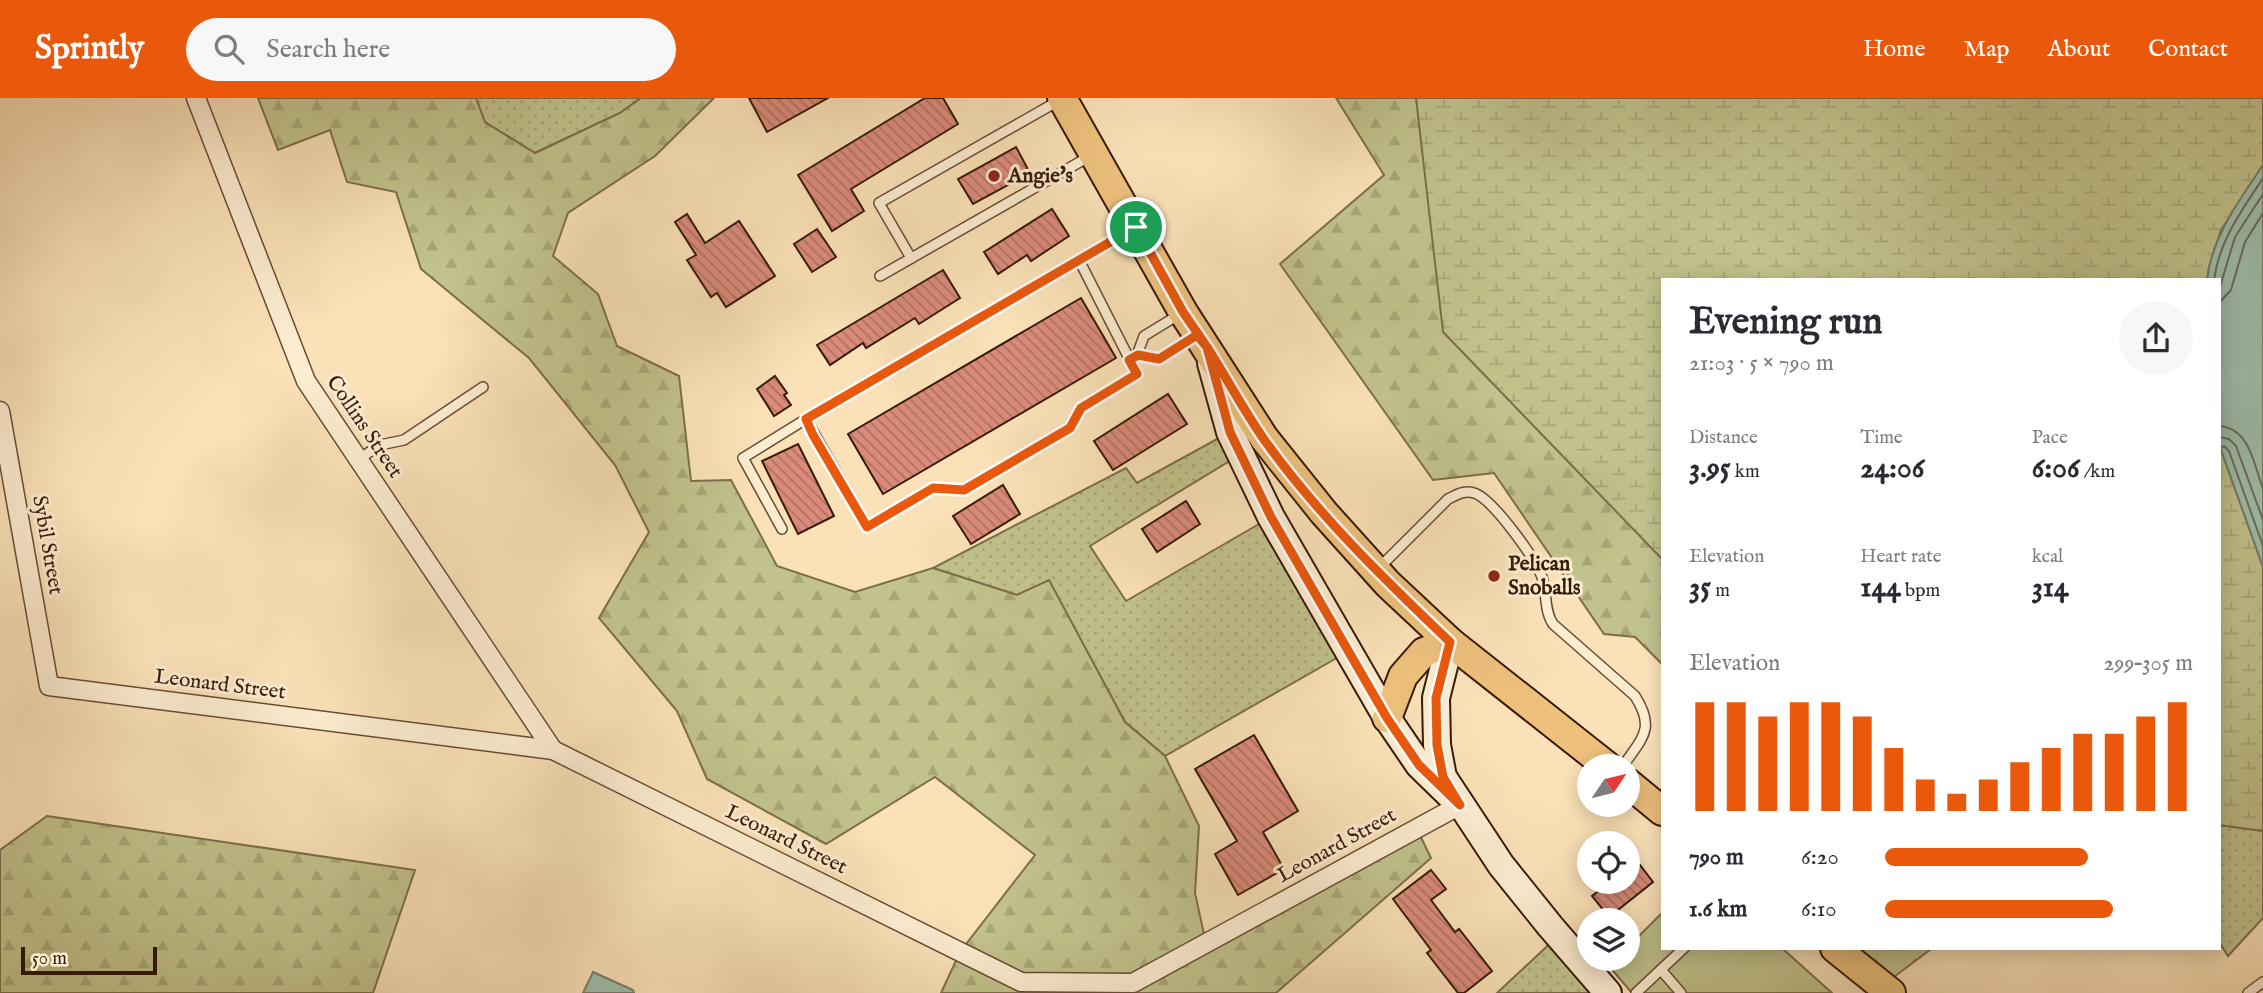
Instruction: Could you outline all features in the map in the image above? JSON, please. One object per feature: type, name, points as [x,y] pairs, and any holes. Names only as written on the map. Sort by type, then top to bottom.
[{"type":"main road","points":[[1062,98],[1196,331],[1264,438],[1324,513],[1376,571],[1450,642],[1592,754]]},
{"type":"main road","points":[[1196,331],[1230,432],[1271,517],[1387,718],[1419,765],[1460,805]]},
{"type":"main road","points":[[1387,718],[1403,676],[1424,652],[1450,642]]},
{"type":"main road","points":[[1450,642],[1436,698],[1437,745],[1443,777],[1501,865],[1608,993]]},
{"type":"main road","points":[[1640,793],[1661,810]]},
{"type":"main road","points":[[1837,950],[1884,991]]},
{"type":"street","name":"Collins Street","points":[[196,98],[306,381],[553,750]]},
{"type":"street","name":"Sybil Street","points":[[0,411],[49,686]]},
{"type":"street","name":"Leonard Street","points":[[49,686],[553,750],[1021,982],[1133,983],[1460,805]]},
{"type":"lane","points":[[911,258],[879,203],[1062,98]]},
{"type":"lane","points":[[880,275],[1093,154]]},
{"type":"lane","points":[[782,529],[743,457],[1136,227]]},
{"type":"lane","points":[[806,419],[867,527],[933,488],[964,490],[1070,428],[1081,408],[1137,374],[1133,358],[1079,260]]},
{"type":"lane","points":[[1133,358],[1159,359],[1196,331]]},
{"type":"lane","points":[[1133,358],[1144,336],[1196,331]]},
{"type":"lane","points":[[359,459],[380,445],[404,440],[483,387]]},
{"type":"lane","points":[[1376,571],[1448,499],[1463,492],[1477,494],[1498,512],[1531,556],[1542,576],[1549,618],[1553,624],[1635,696],[1645,711],[1646,732],[1631,754]]},
{"type":"lane","points":[[1636,993],[1682,950]]},
{"type":"lane","points":[[1661,970],[1681,993]]},
{"type":"lane","points":[[2248,993],[2263,982]]},
{"type":"green space","points":[[258,98],[476,98],[485,122],[535,153],[620,113],[641,98],[714,98],[655,156],[568,213],[553,256],[598,294],[617,346],[679,376],[691,481],[731,480],[777,566],[855,592],[933,568],[1017,595],[1049,580],[1125,722],[1165,756],[1199,826],[1195,893],[1206,943],[1417,829],[1431,858],[1276,993],[941,993],[960,952],[1035,855],[935,777],[826,844],[707,779],[677,711],[599,618],[649,532],[615,465],[529,358],[421,269],[396,192],[347,182],[330,130],[278,150]]},
{"type":"green space","points":[[476,98],[641,98],[620,113],[535,153],[484,122]]},
{"type":"green space","points":[[1336,98],[1703,98],[1661,278],[1661,663],[1635,637],[1604,634],[1494,473],[1433,480],[1280,264],[1384,175]]},
{"type":"green space","points":[[1416,98],[2263,98],[2263,165],[2221,230],[2207,278],[1661,278],[1661,558],[1443,332]]},
{"type":"green space","points":[[1230,432],[1241,454],[1090,546],[1126,601],[1271,517],[1349,651],[1165,756],[1125,722],[1049,581],[1017,595],[933,568],[1126,468],[1137,483]]},
{"type":"green space","points":[[2221,450],[2263,567],[2263,831],[2221,825]]},
{"type":"green space","points":[[47,816],[415,870],[373,993],[0,993],[0,850]]},
{"type":"green space","points":[[2221,825],[2263,831],[2263,918],[2228,956],[2221,945]]},
{"type":"green space","points":[[1661,914],[1661,950],[1784,950],[1832,993],[1632,993],[1613,971],[1640,971],[1640,935]]},
{"type":"green space","points":[[1558,936],[1577,958],[1577,971],[1589,971],[1608,993],[1497,993]]},
{"type":"green space","points":[[1836,950],[1930,950],[1882,986]]},
{"type":"water","points":[[2263,165],[2263,567],[2221,450],[2221,278],[2207,278],[2214,249],[2236,206]]},
{"type":"water","points":[[593,972],[633,990],[634,993],[583,993]]},
{"type":"building","points":[[749,98],[828,98],[767,132]]},
{"type":"building","points":[[925,98],[943,98],[958,124],[851,189],[864,211],[832,231],[798,175]]},
{"type":"building","name":"Angie's","points":[[1016,147],[1030,173],[973,204],[958,179]]},
{"type":"building","points":[[1052,209],[1069,236],[1031,261],[1027,255],[998,274],[984,252]]},
{"type":"building","points":[[687,214],[705,243],[739,221],[775,276],[726,307],[717,293],[711,297],[687,260],[696,255],[675,222]]},
{"type":"building","points":[[817,229],[836,257],[812,272],[794,244]]},
{"type":"building","points":[[943,270],[960,298],[919,324],[915,318],[866,348],[863,343],[830,365],[817,345]]},
{"type":"building","points":[[1081,298],[1116,358],[883,494],[848,434]]},
{"type":"building","points":[[775,376],[787,393],[784,395],[791,405],[774,416],[757,389]]},
{"type":"building","points":[[1168,394],[1187,424],[1113,470],[1094,441]]},
{"type":"building","points":[[798,444],[834,516],[798,534],[762,461]]},
{"type":"building","points":[[1003,485],[1020,514],[971,544],[953,516]]},
{"type":"building","points":[[1186,501],[1200,524],[1157,552],[1142,529]]},
{"type":"building","points":[[1254,735],[1298,811],[1263,832],[1284,869],[1238,895],[1215,854],[1237,841],[1195,769]]},
{"type":"building","points":[[1640,865],[1653,882],[1640,892]]},
{"type":"building","points":[[1431,870],[1446,889],[1431,900],[1455,932],[1459,929],[1492,971],[1464,993],[1458,993],[1427,953],[1431,950],[1393,899]]},
{"type":"building","points":[[1638,894],[1620,908],[1602,908],[1592,896]]},
{"type":"place","name":"Angie's","points":[[994,176]]},
{"type":"place","name":"Pelican Snoballs","points":[[1494,576]]},
{"type":"route","points":[[1136,227],[806,419],[813,435],[867,527],[933,488],[964,490],[1070,428],[1081,408],[1137,374],[1129,360],[1138,355],[1159,359],[1197,335],[1207,347],[1264,438],[1324,513],[1388,584],[1450,642],[1436,698],[1437,745],[1443,777],[1460,805],[1419,765],[1387,718],[1271,517],[1230,432],[1207,347],[1183,312],[1136,227]]}]
